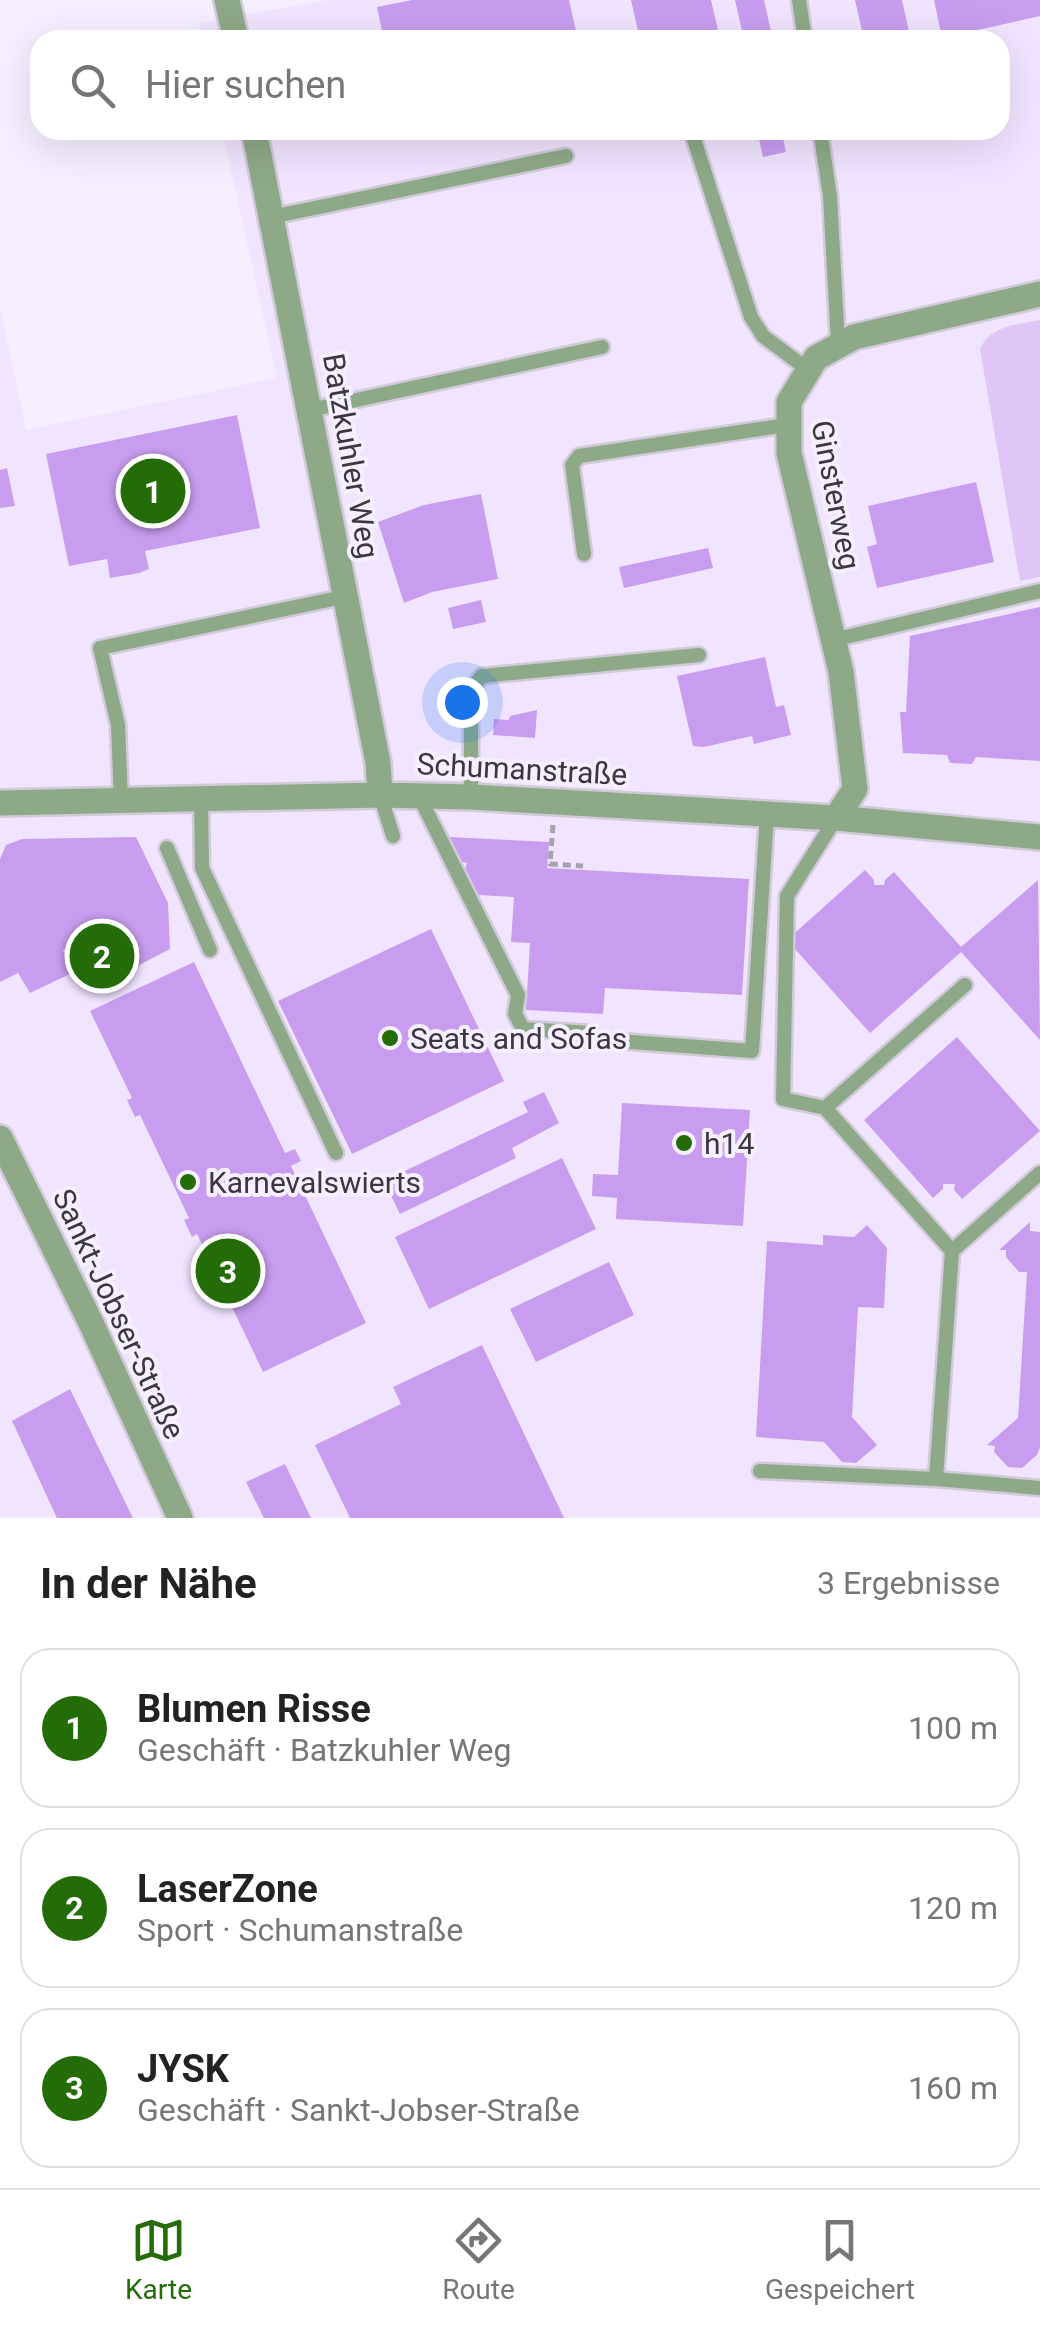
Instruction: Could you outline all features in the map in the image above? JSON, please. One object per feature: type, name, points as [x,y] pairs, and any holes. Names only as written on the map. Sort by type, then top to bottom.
[{"type":"street","points":[[228,0],[234,30]]},
{"type":"street","name":"Batzkuhler Weg","points":[[256,140],[378,763],[380,795]]},
{"type":"street","points":[[806,368],[838,344],[867,334],[1040,294]]},
{"type":"street","name":"Ginsterweg","points":[[806,368],[788,402],[787,425],[789,453],[841,672],[855,789],[836,818]]},
{"type":"street","name":"Schumanstraße","points":[[0,803],[380,795],[471,797],[836,818],[1040,837]]},
{"type":"street","name":"Sankt-Jobser-Straße","points":[[0,1138],[91,1322],[180,1518]]},
{"type":"lane","points":[[799,0],[804,30]]},
{"type":"lane","points":[[694,140],[751,317],[763,336],[806,368]]},
{"type":"lane","points":[[822,140],[830,196],[838,344]]},
{"type":"lane","points":[[271,217],[566,156]]},
{"type":"lane","points":[[310,410],[602,347]]},
{"type":"lane","points":[[584,554],[572,465],[579,456],[787,425]]},
{"type":"lane","points":[[833,640],[1040,591]]},
{"type":"lane","points":[[121,800],[118,725],[100,648],[343,597]]},
{"type":"lane","points":[[471,797],[471,689],[482,676],[699,654]]},
{"type":"lane","points":[[380,795],[393,836]]},
{"type":"lane","points":[[420,796],[518,995],[515,1014],[523,1028],[592,1033]]},
{"type":"lane","points":[[201,798],[202,868],[336,1153]]},
{"type":"lane","points":[[618,1041],[752,1050],[767,814]]},
{"type":"lane","points":[[836,818],[787,896],[783,1099],[825,1108],[952,1251]]},
{"type":"lane","points":[[168,848],[210,950]]},
{"type":"lane","points":[[825,1108],[965,986]]},
{"type":"lane","points":[[936,1480],[952,1251],[1040,1173]]},
{"type":"lane","points":[[760,1471],[1040,1488]]},
{"type":"path","points":[[555,802],[550,864],[583,866]]},
{"type":"shaded area","points":[[326,0],[1040,0],[1040,1518],[0,1518],[0,306],[26,430],[277,378],[224,140],[1010,140],[1010,30],[200,30],[199,24]]},
{"type":"shaded area","points":[[1040,320],[1040,577],[1020,581],[980,349],[997,331]]},
{"type":"building","points":[[412,0],[569,0],[576,30],[382,30],[377,7]]},
{"type":"building","points":[[631,0],[711,0],[718,30],[638,30]]},
{"type":"building","points":[[735,0],[764,0],[771,30],[742,30]]},
{"type":"building","points":[[855,0],[902,0],[909,30],[862,30]]},
{"type":"building","points":[[934,0],[1040,0],[1040,16],[978,30],[940,30]]},
{"type":"building","points":[[759,140],[783,140],[786,152],[763,157]]},
{"type":"building","points":[[237,415],[260,528],[145,551],[149,569],[139,573],[110,578],[107,559],[69,566],[46,454]]},
{"type":"building","points":[[7,468],[15,506],[0,508],[0,470]]},
{"type":"building","points":[[976,482],[994,562],[877,588],[867,547],[877,544],[868,506]]},
{"type":"building","points":[[481,494],[498,579],[432,592],[404,603],[378,522],[424,505]]},
{"type":"building","points":[[708,548],[713,568],[624,588],[619,567]]},
{"type":"building","points":[[481,600],[486,622],[453,629],[448,608]]},
{"type":"building","points":[[1040,607],[1040,761],[976,757],[972,764],[950,763],[947,755],[903,753],[900,712],[906,712],[910,636]]},
{"type":"building","points":[[765,657],[776,707],[784,705],[791,735],[754,744],[752,736],[693,746],[677,676]]},
{"type":"building","points":[[537,710],[535,738],[493,735],[494,719],[509,720],[510,716]]},
{"type":"building","points":[[136,837],[168,903],[170,949],[124,973],[103,972],[95,968],[83,941],[63,950],[72,973],[30,993],[18,973],[0,982],[0,859],[6,845],[22,839]]},
{"type":"building","points":[[449,837],[549,842],[547,868],[749,879],[742,995],[605,988],[603,1014],[526,1010],[530,943],[511,942],[514,897],[478,895],[465,869],[467,863],[462,862]]},
{"type":"building","points":[[865,870],[874,885],[884,885],[894,872],[961,947],[1038,880],[1040,1040],[961,952],[870,1033],[787,940]]},
{"type":"building","points":[[431,929],[504,1081],[352,1154],[278,1001]]},
{"type":"building","points":[[194,962],[285,1153],[295,1149],[301,1161],[291,1166],[366,1323],[263,1372],[197,1234],[192,1237],[184,1220],[189,1218],[140,1115],[135,1117],[127,1100],[132,1098],[90,1011]]},
{"type":"building","points":[[957,1037],[1040,1131],[962,1199],[954,1190],[955,1184],[943,1184],[933,1198],[864,1120]]},
{"type":"building","points":[[544,1092],[559,1123],[512,1148],[516,1158],[400,1214],[384,1181],[528,1112],[523,1102]]},
{"type":"building","name":"h14","points":[[622,1103],[750,1110],[743,1226],[616,1219],[617,1198],[592,1196],[593,1174],[618,1175]]},
{"type":"building","points":[[562,1158],[596,1229],[429,1309],[395,1237]]},
{"type":"building","points":[[1030,1222],[1030,1231],[1040,1232],[1040,1447],[1022,1468],[1008,1467],[994,1452],[995,1446],[987,1445],[1018,1418],[1027,1272],[1019,1272],[1006,1257],[1006,1250],[999,1250]]},
{"type":"building","points":[[867,1225],[887,1248],[884,1308],[858,1307],[852,1417],[877,1445],[856,1463],[842,1462],[824,1442],[756,1437],[767,1241],[823,1245],[823,1235],[854,1237]]},
{"type":"building","points":[[609,1262],[634,1315],[536,1362],[510,1309]]},
{"type":"building","points":[[482,1345],[564,1518],[350,1518],[315,1445],[401,1404],[393,1387]]},
{"type":"building","points":[[70,1389],[133,1518],[57,1518],[12,1421]]},
{"type":"building","points":[[285,1464],[311,1518],[264,1518],[246,1482]]},
{"type":"place","name":"Blumen Risse","points":[[153,491]]},
{"type":"place","name":"LaserZone","points":[[102,956]]},
{"type":"place","name":"Seats and Sofas","points":[[390,1038]]},
{"type":"place","name":"h14","points":[[684,1143]]},
{"type":"place","name":"Karnevalswierts","points":[[188,1182]]},
{"type":"place","name":"JYSK","points":[[228,1271]]}]
